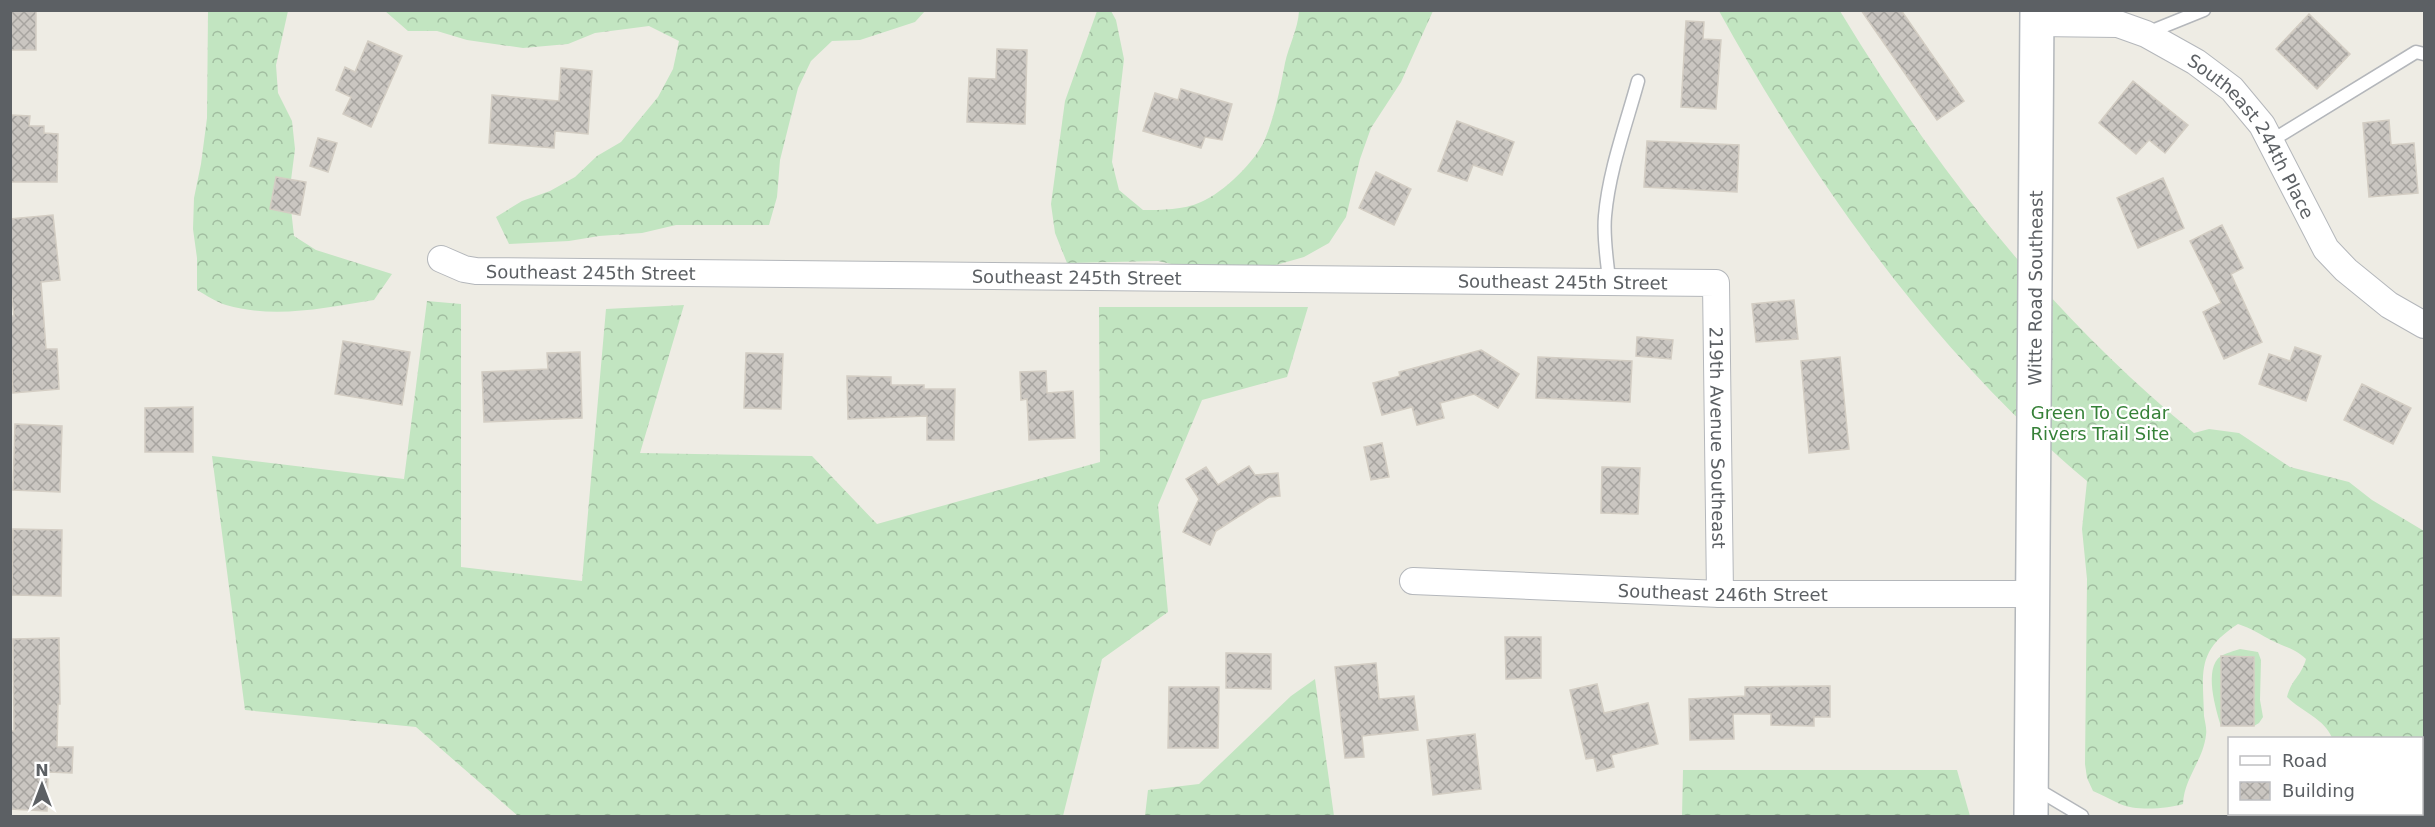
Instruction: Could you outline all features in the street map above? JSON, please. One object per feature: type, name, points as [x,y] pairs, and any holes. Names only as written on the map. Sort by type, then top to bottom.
[{"type":"street","name":"Southeast 244th Place","points":[[2037,17],[2118,24],[2146,33],[2196,62],[2232,89],[2262,125],[2326,249],[2346,270],[2389,305],[2424,325]]},
{"type":"street","name":"Witte Road Southeast","points":[[2031,801],[2037,17]]},
{"type":"street","name":"Southeast 245th Street","points":[[441,259],[464,270],[476,271],[1609,280],[1716,283]]},
{"type":"street","name":"219th Avenue Southeast","points":[[1716,283],[1720,594]]},
{"type":"street","name":"Southeast 246th Street","points":[[1413,581],[1720,594],[2033,594]]},
{"type":"lane","points":[[2146,33],[2204,10]]},
{"type":"lane","points":[[2271,141],[2416,52],[2424,54]]},
{"type":"lane","points":[[1609,280],[1605,216],[1616,157],[1638,81]]},
{"type":"lane","points":[[2031,801],[2082,816]]},
{"type":"green space","points":[[208,11],[288,11],[276,65],[278,93],[292,121],[295,149],[291,180],[294,236],[316,250],[392,274],[374,300],[300,311],[263,311],[226,305],[197,290],[197,258],[193,229],[194,198],[207,118]]},
{"type":"green space","points":[[385,11],[925,11],[915,22],[860,40],[832,41],[811,61],[798,88],[780,160],[777,197],[769,225],[676,225],[642,233],[569,241],[509,244],[496,217],[522,201],[550,191],[575,177],[597,156],[621,142],[658,97],[673,69],[679,41],[649,26],[595,33],[568,44],[523,48],[467,40],[437,31],[408,31]]},
{"type":"green space","points":[[1097,11],[1111,11],[1116,20],[1124,59],[1112,162],[1119,190],[1143,210],[1165,210],[1194,205],[1210,198],[1229,184],[1255,156],[1272,121],[1299,11],[1433,11],[1401,82],[1371,128],[1360,159],[1346,217],[1329,243],[1304,257],[1276,265],[1246,268],[1189,268],[1158,261],[1067,263],[1055,233],[1051,204],[1065,101]]},
{"type":"green space","name":"Green To Cedar Rivers Trail Site","points":[[1719,11],[1840,11],[1916,127],[1999,237],[2091,340],[2141,388],[2194,433],[2209,429],[2239,433],[2290,467],[2349,482],[2372,500],[2424,531],[2424,816],[2364,815],[2423,815],[2423,737],[2332,737],[2319,721],[2287,697],[2306,659],[2294,650],[2238,624],[2215,644],[2205,664],[2203,687],[2206,735],[2184,795],[2183,804],[2160,808],[2134,808],[2093,791],[2087,778],[2085,764],[2087,579],[2082,529],[2087,481],[2031,431],[1929,322],[1837,202],[1756,75]]},
{"type":"green space","points":[[427,301],[461,304],[461,567],[582,581],[606,309],[684,305],[640,453],[812,456],[877,524],[1100,462],[1099,307],[1308,307],[1287,377],[1202,400],[1158,505],[1168,612],[1102,659],[1063,816],[518,816],[416,727],[245,710],[212,456],[404,479]]},
{"type":"green space","points":[[2240,649],[2258,652],[2261,660],[2260,700],[2263,717],[2254,726],[2254,657],[2221,656]]},
{"type":"green space","points":[[2221,656],[2221,726],[2212,690],[2212,679],[2216,662]]},
{"type":"green space","points":[[1315,679],[1334,816],[1145,816],[1148,790],[1199,784],[1291,696]]},
{"type":"green space","points":[[1683,770],[1957,770],[1970,816],[1682,816]]},
{"type":"building","points":[[10,10],[36,10],[36,50],[10,50]]},
{"type":"building","points":[[1861,10],[1901,10],[1964,101],[1937,120]]},
{"type":"building","points":[[2309,14],[2350,54],[2317,89],[2276,49]]},
{"type":"building","points":[[1686,21],[1704,22],[1703,39],[1721,40],[1716,109],[1681,107]]},
{"type":"building","points":[[368,41],[402,56],[371,127],[343,114],[351,97],[336,90],[345,67],[355,72]]},
{"type":"building","points":[[997,49],[1027,50],[1025,124],[967,122],[969,78],[996,79]]},
{"type":"building","points":[[561,68],[592,71],[588,134],[555,131],[554,148],[489,143],[492,95],[559,101]]},
{"type":"building","points":[[2133,81],[2188,125],[2165,153],[2149,140],[2136,154],[2099,123]]},
{"type":"building","points":[[1181,89],[1232,104],[1222,140],[1205,137],[1201,148],[1143,131],[1155,93],[1178,100]]},
{"type":"building","points":[[10,115],[30,116],[29,126],[44,126],[44,133],[58,134],[57,182],[10,182]]},
{"type":"building","points":[[2389,120],[2391,145],[2414,143],[2418,193],[2369,197],[2363,123]]},
{"type":"building","points":[[1457,121],[1514,142],[1502,175],[1473,165],[1467,181],[1438,171]]},
{"type":"building","points":[[318,138],[337,143],[328,172],[310,166]]},
{"type":"building","points":[[1647,141],[1739,145],[1737,192],[1644,187]]},
{"type":"building","points":[[1376,172],[1411,189],[1394,225],[1359,208]]},
{"type":"building","points":[[276,177],[306,182],[300,215],[270,209]]},
{"type":"building","points":[[2163,178],[2184,228],[2138,248],[2117,198]]},
{"type":"building","points":[[53,215],[60,280],[41,282],[46,349],[57,349],[59,389],[13,393],[10,316],[14,316],[10,280],[10,219]]},
{"type":"building","points":[[2222,225],[2243,268],[2231,274],[2262,342],[2224,359],[2203,312],[2221,303],[2190,241]]},
{"type":"building","points":[[1794,300],[1798,339],[1756,342],[1752,304]]},
{"type":"building","points":[[1637,337],[1673,340],[1671,359],[1636,356]]},
{"type":"building","points":[[343,341],[410,352],[402,405],[335,394]]},
{"type":"building","points":[[2295,347],[2321,356],[2306,401],[2259,384],[2269,354],[2290,361]]},
{"type":"building","points":[[1481,350],[1519,374],[1498,408],[1474,394],[1440,403],[1444,418],[1417,425],[1412,407],[1382,415],[1373,383],[1400,376],[1399,372]]},
{"type":"building","points":[[580,352],[582,418],[484,422],[482,372],[548,369],[547,353]]},
{"type":"building","points":[[746,353],[783,354],[781,409],[744,408]]},
{"type":"building","points":[[1538,357],[1632,361],[1630,402],[1536,398]]},
{"type":"building","points":[[1840,357],[1849,449],[1809,453],[1801,361]]},
{"type":"building","points":[[1046,371],[1047,393],[1073,391],[1075,438],[1029,440],[1027,399],[1021,400],[1020,372]]},
{"type":"building","points":[[847,376],[891,377],[891,385],[924,385],[924,389],[955,389],[954,440],[927,440],[927,416],[848,419]]},
{"type":"building","points":[[2362,384],[2411,408],[2393,444],[2344,420]]},
{"type":"building","points":[[193,407],[193,452],[145,452],[145,408]]},
{"type":"building","points":[[15,424],[62,426],[60,492],[13,490]]},
{"type":"building","points":[[1382,443],[1389,477],[1371,480],[1364,447]]},
{"type":"building","points":[[1249,466],[1255,475],[1278,473],[1280,496],[1269,497],[1216,531],[1210,545],[1183,532],[1199,499],[1186,479],[1206,467],[1218,485]]},
{"type":"building","points":[[1602,467],[1640,468],[1638,514],[1601,513]]},
{"type":"building","points":[[13,529],[62,530],[61,596],[12,595]]},
{"type":"building","points":[[1505,637],[1541,637],[1541,678],[1506,679]]},
{"type":"building","points":[[59,638],[60,704],[58,704],[57,747],[73,747],[72,773],[48,772],[47,811],[10,809],[11,731],[14,731],[13,639]]},
{"type":"building","points":[[1226,653],[1271,654],[1271,689],[1226,688]]},
{"type":"building","points":[[2221,656],[2254,657],[2254,726],[2221,726]]},
{"type":"building","points":[[1376,663],[1379,699],[1414,696],[1418,730],[1362,736],[1364,757],[1345,758],[1335,667]]},
{"type":"building","points":[[1597,684],[1604,713],[1648,703],[1658,744],[1611,755],[1614,767],[1597,771],[1594,758],[1586,759],[1570,690]]},
{"type":"building","points":[[1830,686],[1830,717],[1814,717],[1814,726],[1771,725],[1771,714],[1733,714],[1734,739],[1690,740],[1689,699],[1745,696],[1745,687]]},
{"type":"building","points":[[1169,687],[1219,687],[1218,748],[1168,748]]},
{"type":"building","points":[[1475,734],[1481,789],[1433,795],[1427,740]]}]
